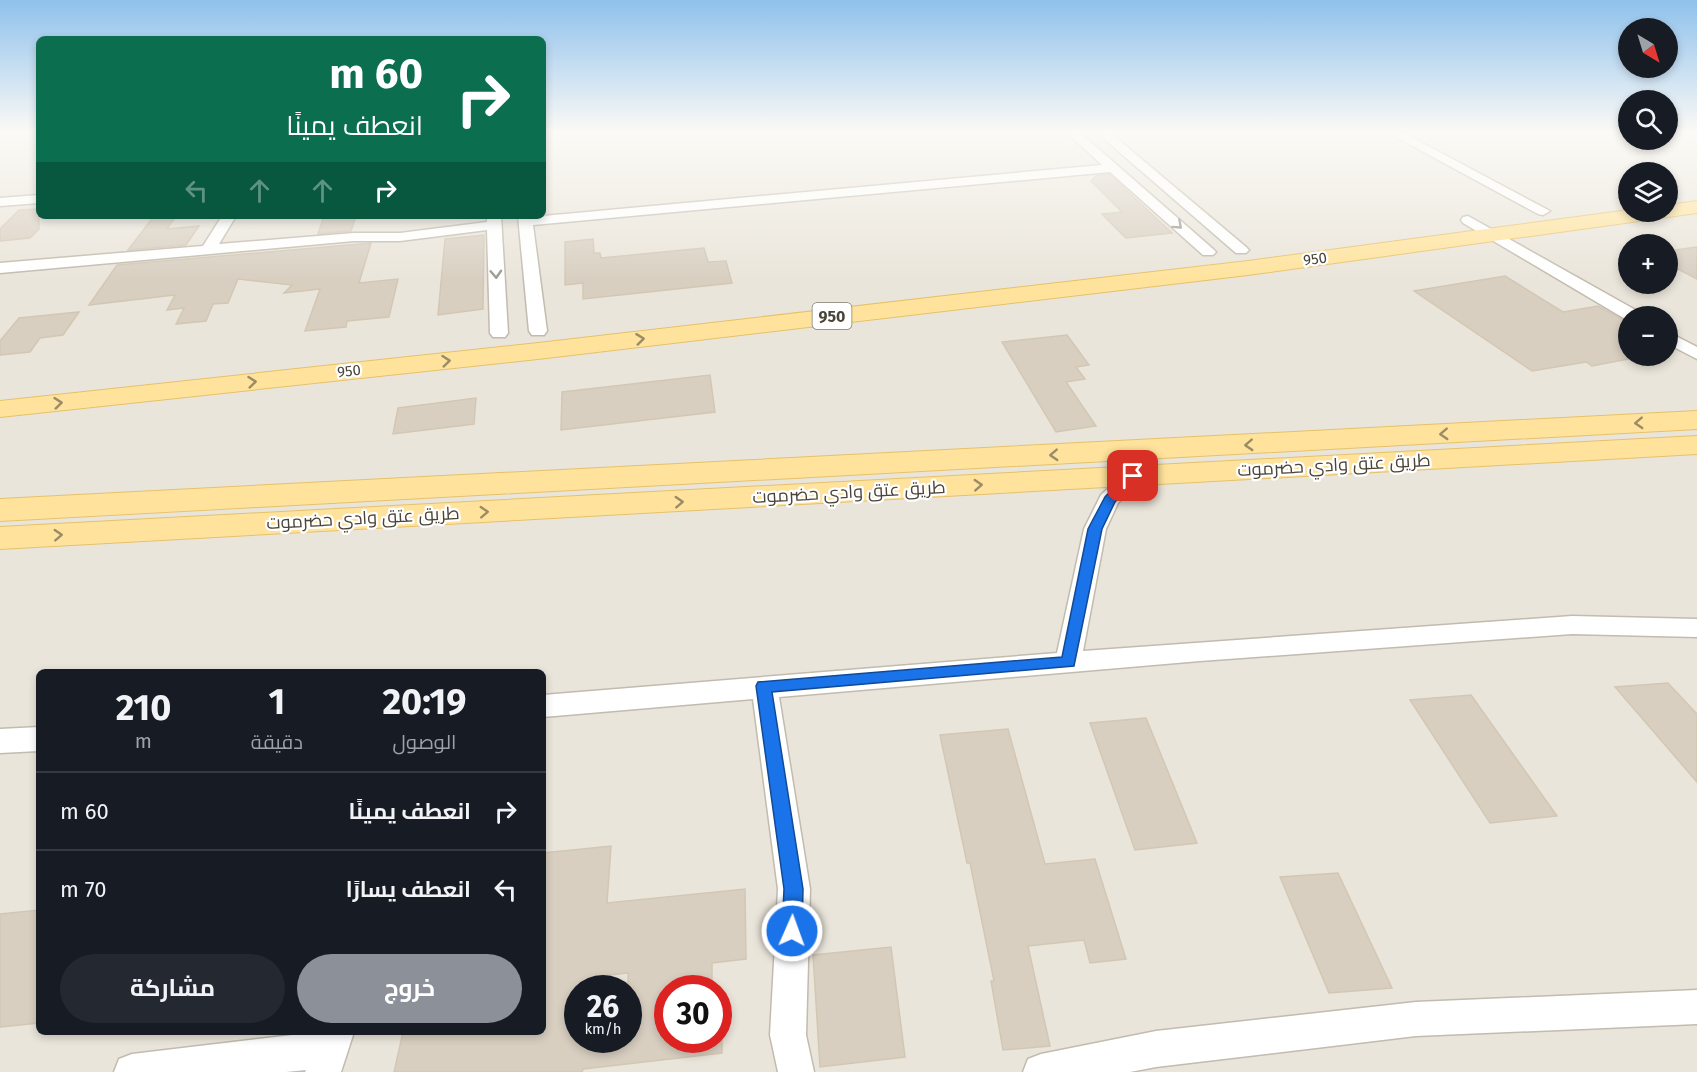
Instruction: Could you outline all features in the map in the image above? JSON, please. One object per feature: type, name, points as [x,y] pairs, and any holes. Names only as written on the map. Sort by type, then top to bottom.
[{"type":"main road","points":[[1678,194],[1697,191]]},
{"type":"main road","name":"950","points":[[0,387],[499,333],[538,331],[1241,250],[1618,201]]},
{"type":"main road","points":[[1678,210],[1697,207]]},
{"type":"main road","name":"950","points":[[0,409],[514,353],[1248,268],[1618,218]]},
{"type":"main road","points":[[136,394],[153,370]]},
{"type":"main road","name":"طريق عتق وادي حضرموت","points":[[0,510],[1697,420]]},
{"type":"main road","name":"طريق عتق وادي حضرموت","points":[[0,538],[1697,445]]},
{"type":"street","points":[[546,217],[964,181]]},
{"type":"street","points":[[1129,181],[1209,252]]},
{"type":"street","points":[[1160,181],[1241,250]]},
{"type":"street","points":[[1486,181],[1543,211]]},
{"type":"street","points":[[0,202],[32,199]]},
{"type":"street","points":[[208,249],[226,219]]},
{"type":"street","points":[[525,219],[538,331]]},
{"type":"street","points":[[0,268],[354,237],[400,237],[494,220],[499,333]]},
{"type":"street","points":[[1468,220],[1618,307]]},
{"type":"street","points":[[1678,343],[1697,354]]},
{"type":"street","points":[[1068,662],[1095,529],[1109,500],[1133,476]]},
{"type":"street","points":[[546,706],[1068,662],[1572,625],[1697,628]]},
{"type":"street","points":[[764,686],[794,889],[788,1035],[796,1072]]},
{"type":"street","points":[[0,741],[36,739]]},
{"type":"street","points":[[1041,1072],[1156,1049],[1416,1019],[1697,1007]]},
{"type":"street","points":[[132,1072],[329,1051]]},
{"type":"shaded area","points":[[0,181],[36,181],[36,219],[546,219],[546,181],[1618,181],[1618,222],[1678,222],[1678,181],[1697,181],[1697,1072],[0,1072]]},
{"type":"building","points":[[1091,181],[1117,181],[1172,233],[1126,238],[1102,214],[1122,212]]},
{"type":"building","points":[[36,209],[39,229],[30,238],[0,241],[0,229],[19,210]]},
{"type":"building","points":[[152,219],[174,219],[167,229],[199,226],[186,245],[128,250]]},
{"type":"building","points":[[323,219],[355,219],[351,231],[318,234]]},
{"type":"building","points":[[484,235],[483,309],[438,315],[445,239]]},
{"type":"building","points":[[593,239],[594,253],[600,253],[601,258],[704,248],[708,262],[726,261],[732,283],[583,299],[583,283],[565,285],[565,242]]},
{"type":"building","points":[[371,243],[359,283],[398,279],[389,317],[347,321],[346,327],[305,331],[320,289],[284,293],[292,285],[238,279],[228,303],[213,304],[206,321],[176,324],[184,308],[167,310],[175,295],[89,305],[117,265]]},
{"type":"building","points":[[1697,247],[1697,279],[1678,269],[1678,250]]},
{"type":"building","points":[[1505,276],[1563,312],[1598,306],[1618,317],[1618,361],[1592,366],[1586,362],[1532,371],[1414,291]]},
{"type":"building","points":[[79,312],[63,335],[40,338],[30,352],[0,355],[0,341],[19,318]]},
{"type":"building","points":[[1067,335],[1089,365],[1076,367],[1085,379],[1066,382],[1096,426],[1056,432],[1002,342]]},
{"type":"building","points":[[710,375],[715,412],[561,430],[562,392]]},
{"type":"building","points":[[476,398],[474,424],[393,434],[398,408]]},
{"type":"building","points":[[1668,683],[1697,714],[1697,782],[1615,687]]},
{"type":"building","points":[[1471,695],[1557,816],[1490,823],[1410,700]]},
{"type":"building","points":[[1146,718],[1197,843],[1135,850],[1090,723]]},
{"type":"building","points":[[1008,729],[1045,864],[1095,859],[1126,959],[1090,963],[1084,940],[1028,946],[1050,1046],[1003,1050],[991,981],[994,981],[970,863],[967,863],[940,735]]},
{"type":"building","points":[[611,846],[607,903],[745,889],[746,959],[712,963],[712,975],[654,975],[654,1053],[722,1053],[583,1069],[582,1072],[394,1072],[402,1035],[546,1035],[546,853]]},
{"type":"building","points":[[1338,873],[1392,988],[1329,993],[1280,877]]},
{"type":"building","points":[[36,910],[36,1023],[0,1027],[0,914]]},
{"type":"building","points":[[891,947],[905,1057],[820,1067],[813,955]]},
{"type":"route","points":[[792,931],[794,889],[764,686],[1068,662],[1095,529],[1109,500],[1133,476]]}]
